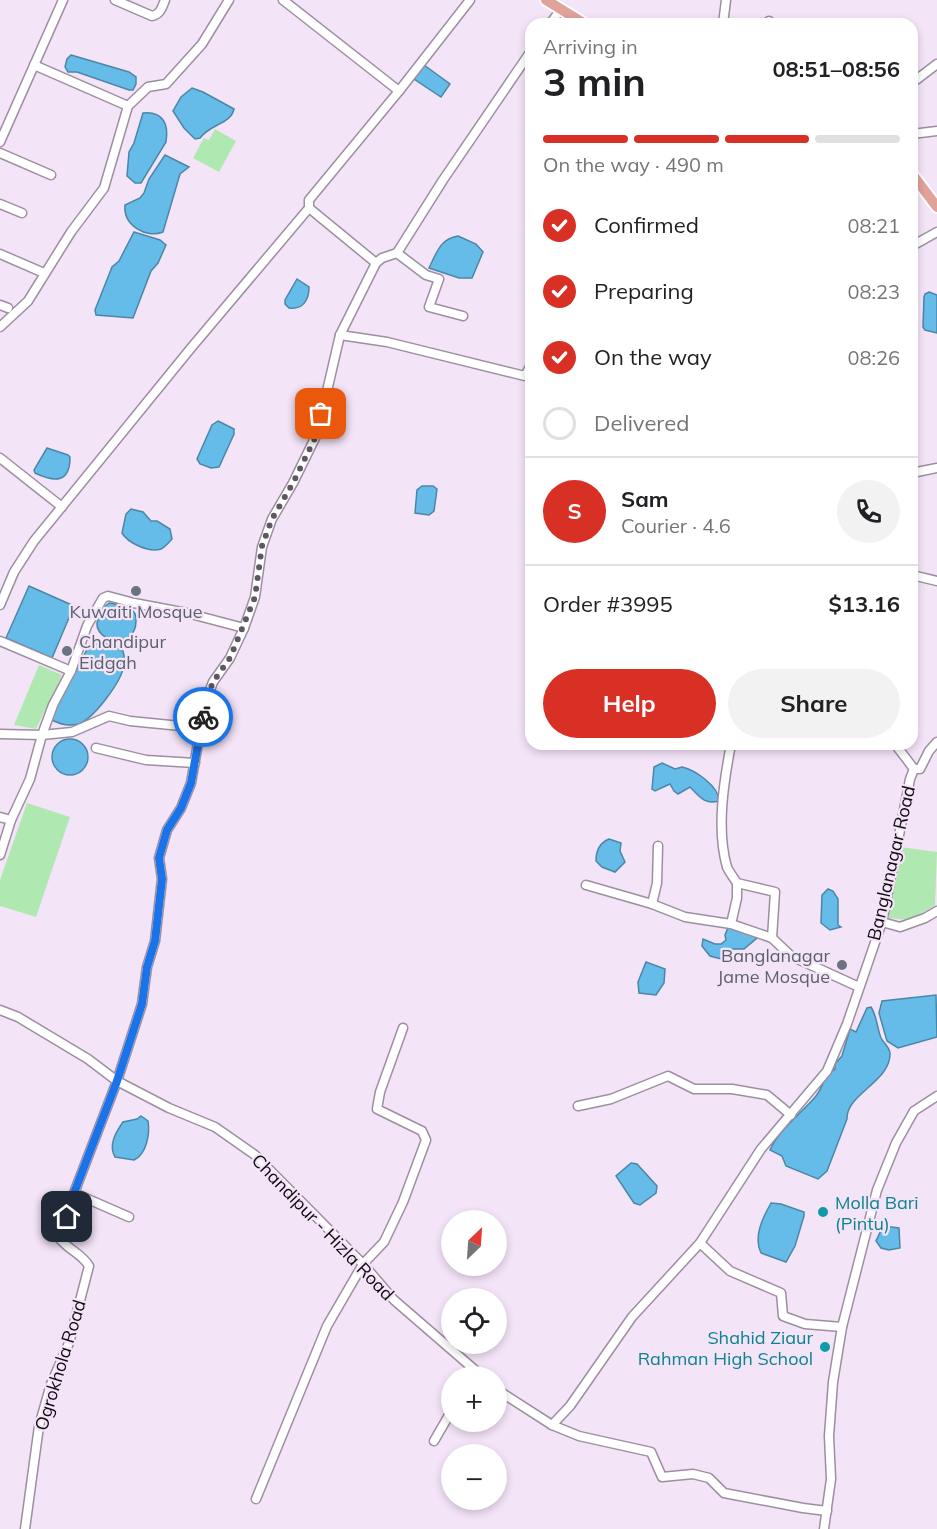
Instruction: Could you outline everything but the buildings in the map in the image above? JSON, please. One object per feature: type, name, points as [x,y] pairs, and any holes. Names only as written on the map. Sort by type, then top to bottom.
[{"type":"main road","points":[[546,0],[559,5],[577,18]]},
{"type":"main road","points":[[918,181],[937,207]]},
{"type":"street","points":[[0,142],[63,0]]},
{"type":"street","points":[[115,0],[157,15],[165,0]]},
{"type":"street","points":[[0,327],[28,301],[44,273],[104,188],[128,106],[148,87],[166,84],[202,44],[228,0]]},
{"type":"street","points":[[284,0],[399,91]]},
{"type":"street","points":[[0,605],[14,572],[34,541],[191,348],[309,208],[309,200],[470,0]]},
{"type":"street","points":[[724,18],[726,0]]},
{"type":"street","points":[[309,208],[376,263],[382,258],[397,253],[443,180],[525,60]]},
{"type":"street","points":[[918,78],[937,64]]},
{"type":"street","points":[[34,65],[128,106]]},
{"type":"street","points":[[918,133],[935,131]]},
{"type":"street","points":[[0,153],[51,175]]},
{"type":"street","points":[[0,204],[22,213]]},
{"type":"street","points":[[918,243],[937,232]]},
{"type":"street","points":[[397,253],[426,275],[439,279],[429,307],[463,316]]},
{"type":"street","points":[[0,254],[44,273]]},
{"type":"street","name":"Ogrokhola Road","points":[[25,1529],[39,1426],[51,1384],[69,1343],[89,1266],[84,1258],[66,1247],[60,1239],[74,1193],[117,1081],[142,1004],[147,967],[155,941],[162,879],[159,858],[167,830],[181,808],[191,783],[205,703],[213,682],[230,658],[255,597],[262,546],[272,519],[317,434],[340,335],[376,263]]},
{"type":"street","points":[[340,335],[387,342],[525,376]]},
{"type":"street","points":[[0,458],[63,507]]},
{"type":"street","points":[[918,472],[937,468]]},
{"type":"street","points":[[918,576],[937,581]]},
{"type":"street","points":[[0,855],[11,820],[30,779],[53,705],[71,671],[87,626],[103,598],[108,596],[244,628]]},
{"type":"street","points":[[0,641],[71,671]]},
{"type":"street","points":[[0,734],[42,735],[72,732],[109,716],[130,721],[201,728]]},
{"type":"street","name":"Banglanagar Road","points":[[700,1243],[761,1149],[827,1071],[847,1024],[882,922],[910,779],[914,770],[920,770],[929,751],[937,742]]},
{"type":"street","points":[[96,748],[146,760],[195,763]]},
{"type":"street","points":[[730,750],[724,782],[722,820],[728,868],[737,883],[737,898],[731,924]]},
{"type":"street","points":[[899,750],[914,770]]},
{"type":"street","points":[[0,817],[11,820]]},
{"type":"street","points":[[652,904],[657,883],[658,846]]},
{"type":"street","points":[[737,883],[775,892],[772,938]]},
{"type":"street","points":[[586,885],[652,904],[685,917],[731,924],[772,938],[791,956],[859,987]]},
{"type":"street","points":[[882,922],[900,927],[937,911]]},
{"type":"street","name":"Chandipur - Hizla Road","points":[[0,1010],[18,1017],[88,1059],[117,1081],[169,1108],[215,1127],[255,1155],[363,1264],[394,1300],[465,1366]]},
{"type":"street","points":[[256,1499],[327,1326],[363,1264],[384,1242],[403,1202],[426,1140],[422,1131],[376,1109],[403,1028]]},
{"type":"street","points":[[578,1106],[611,1099],[668,1076],[694,1089],[732,1089],[767,1095],[791,1115]]},
{"type":"street","points":[[824,1529],[831,1479],[830,1414],[842,1327],[877,1190],[896,1143],[914,1111],[937,1096]]},
{"type":"street","points":[[74,1193],[129,1217]]},
{"type":"street","points":[[552,1425],[570,1406],[632,1317],[700,1243],[730,1271],[781,1293],[783,1316],[805,1324],[842,1327]]},
{"type":"street","points":[[507,1396],[552,1425],[579,1436],[651,1452],[662,1477],[693,1473],[709,1478],[724,1493],[827,1511]]},
{"type":"street","points":[[434,1441],[441,1429]]},
{"type":"green space","points":[[215,129],[236,141],[219,172],[193,158],[204,138],[209,140]]},
{"type":"green space","points":[[39,665],[62,675],[36,729],[14,725]]},
{"type":"green space","points":[[27,803],[70,817],[36,917],[0,906],[0,880]]},
{"type":"green space","points":[[900,847],[937,852],[935,905],[910,920],[888,918]]},
{"type":"water","points":[[71,55],[129,72],[136,77],[133,90],[77,72],[68,72],[65,67]]},
{"type":"water","points":[[424,65],[450,84],[441,97],[414,79]]},
{"type":"water","points":[[192,88],[234,109],[229,118],[195,139],[184,128],[173,111],[181,97]]},
{"type":"water","points":[[143,113],[155,114],[163,120],[166,142],[141,183],[135,183],[127,176],[129,152]]},
{"type":"water","points":[[165,155],[189,167],[180,174],[163,232],[150,234],[137,229],[132,224],[125,212],[125,205],[140,198],[144,193],[149,179]]},
{"type":"water","points":[[134,232],[160,240],[166,245],[158,263],[151,271],[133,318],[96,315],[95,310],[112,267],[119,261]]},
{"type":"water","points":[[458,236],[476,244],[483,252],[472,278],[459,278],[429,268],[443,243]]},
{"type":"water","points":[[297,279],[309,287],[308,296],[301,306],[289,308],[285,300]]},
{"type":"water","points":[[929,292],[937,295],[937,333],[925,330],[923,327],[924,297]]},
{"type":"water","points":[[218,421],[234,429],[234,434],[219,467],[211,468],[200,464],[197,459],[212,425]]},
{"type":"water","points":[[47,448],[70,457],[67,472],[60,479],[48,478],[35,473],[34,470]]},
{"type":"water","points":[[422,486],[433,486],[437,489],[434,511],[429,515],[415,513],[417,490]]},
{"type":"water","points":[[131,509],[143,512],[151,521],[157,521],[170,529],[172,539],[161,549],[156,550],[139,546],[129,540],[122,533],[126,514]]},
{"type":"water","points":[[29,586],[74,606],[52,658],[6,638]]},
{"type":"water","points":[[109,603],[123,605],[134,612],[136,621],[130,636],[116,640],[109,639],[98,630],[98,617]]},
{"type":"water","points":[[90,644],[107,644],[123,651],[122,672],[99,708],[78,724],[64,725],[50,719]]},
{"type":"water","points":[[70,739],[83,744],[88,757],[83,770],[70,775],[57,770],[52,757],[57,744]]},
{"type":"water","points":[[662,763],[675,769],[682,767],[699,775],[711,784],[719,801],[706,801],[690,787],[678,794],[670,784],[655,791],[652,789],[654,767]]},
{"type":"water","points":[[609,839],[621,843],[620,851],[625,862],[615,872],[602,867],[596,861],[599,848]]},
{"type":"water","points":[[828,889],[833,891],[838,899],[838,925],[841,927],[830,930],[821,923],[822,895]]},
{"type":"water","points":[[729,925],[755,935],[757,938],[744,949],[732,949],[721,959],[710,956],[702,946],[703,939],[721,944],[726,940],[725,935]]},
{"type":"water","points":[[646,962],[665,969],[664,983],[656,995],[639,993],[638,982]]},
{"type":"water","points":[[936,995],[937,1037],[898,1048],[887,1041],[879,1013],[882,1001]]},
{"type":"water","points":[[871,1007],[881,1038],[890,1052],[888,1064],[876,1080],[853,1102],[827,1171],[818,1179],[786,1166],[782,1156],[770,1150],[774,1142],[819,1092],[825,1079],[835,1069],[835,1064],[842,1056],[850,1029],[856,1032],[867,1008]]},
{"type":"water","points":[[141,1116],[148,1121],[149,1126],[147,1143],[142,1153],[134,1160],[115,1157],[112,1148],[120,1126],[123,1122]]},
{"type":"water","points":[[631,1163],[637,1164],[657,1186],[656,1193],[640,1205],[634,1203],[616,1176]]},
{"type":"water","points":[[771,1203],[804,1212],[795,1246],[786,1262],[761,1253],[759,1247],[760,1227]]},
{"type":"water","points":[[883,1226],[899,1228],[900,1248],[889,1250],[881,1248],[876,1241]]},
{"type":"way so far","points":[[203,717],[205,703],[213,682],[230,658],[255,597],[262,546],[272,519],[317,434],[321,414]]},
{"type":"place","name":"Kuwaiti Mosque","points":[[136,591]]},
{"type":"place","name":"Chandipur Eidgah","points":[[67,651]]},
{"type":"place","name":"Banglanagar Jame Mosque","points":[[842,965]]},
{"type":"place","name":"Molla Bari (Pintu)","points":[[823,1212]]},
{"type":"place","name":"Shahid Ziaur Rahman High School","points":[[825,1347]]},
{"type":"route","points":[[67,1217],[117,1081],[142,1004],[147,967],[155,941],[162,879],[159,858],[167,830],[181,808],[191,783],[203,717]]}]
